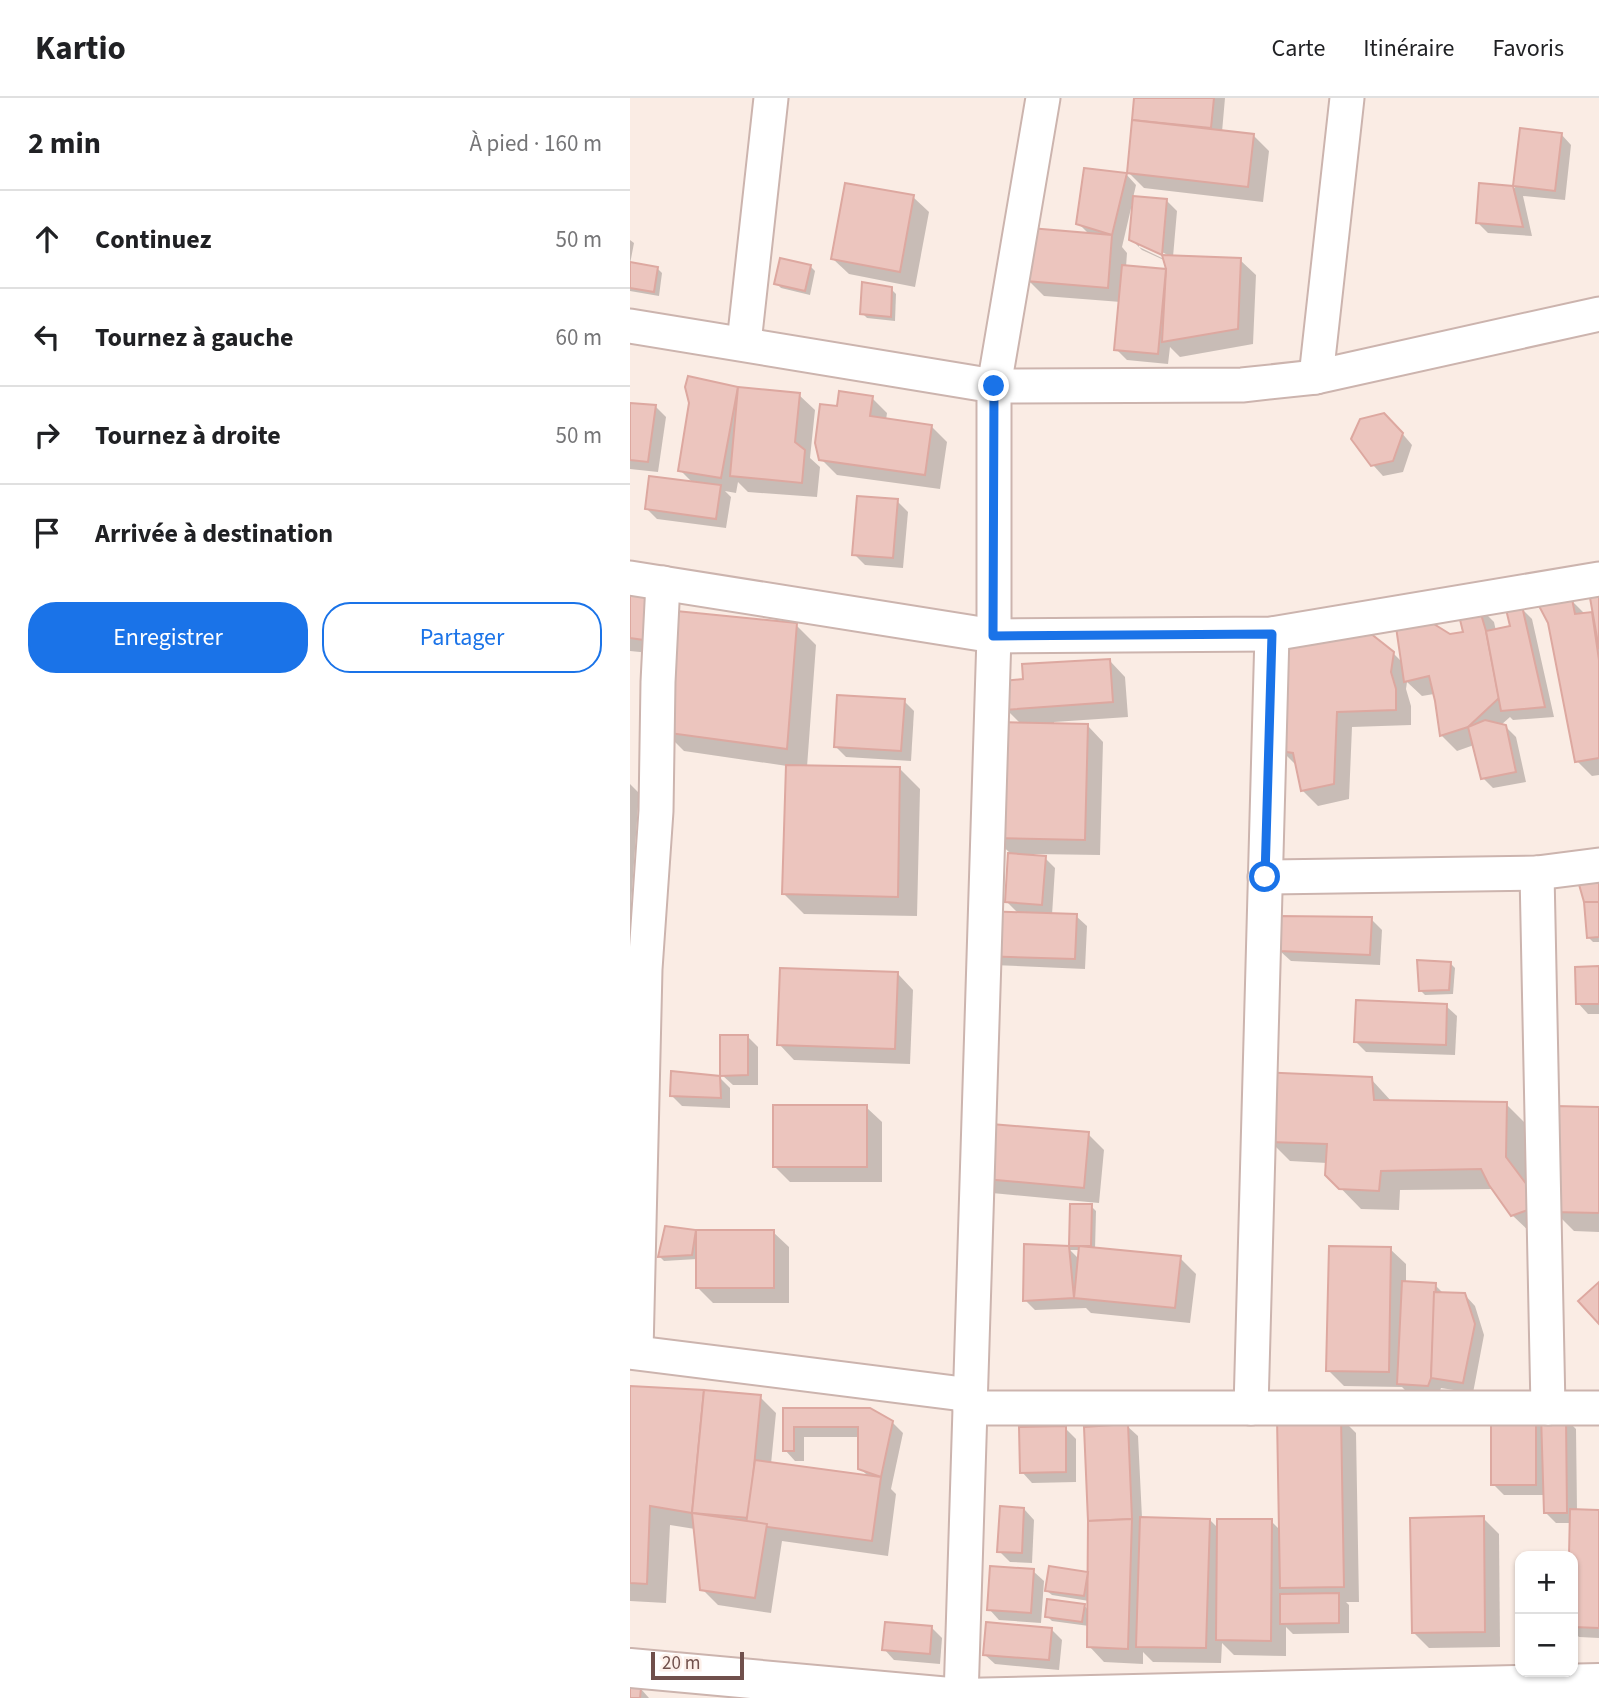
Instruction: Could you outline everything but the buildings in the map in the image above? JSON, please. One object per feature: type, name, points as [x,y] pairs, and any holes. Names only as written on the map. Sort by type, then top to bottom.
[{"type":"street","points":[[744,343],[771,98]]},
{"type":"street","points":[[961,1698],[993,636],[994,386],[1043,98]]},
{"type":"street","points":[[1316,377],[1347,98]]},
{"type":"street","points":[[630,326],[994,386],[1242,386],[1316,377],[1599,314]]},
{"type":"street","points":[[630,578],[993,636],[1272,634],[1599,579]]},
{"type":"street","points":[[663,583],[656,811],[645,969],[633,1352],[971,1401],[1251,1408],[1599,1408]]},
{"type":"street","points":[[1251,1408],[1272,634]]},
{"type":"street","points":[[1265,877],[1537,873],[1599,865]]},
{"type":"street","points":[[1537,873],[1548,1408]]},
{"type":"street","points":[[630,1668],[707,1687],[961,1698],[1599,1683]]},
{"type":"route","points":[[994,386],[993,636],[1272,634],[1265,877]]}]
